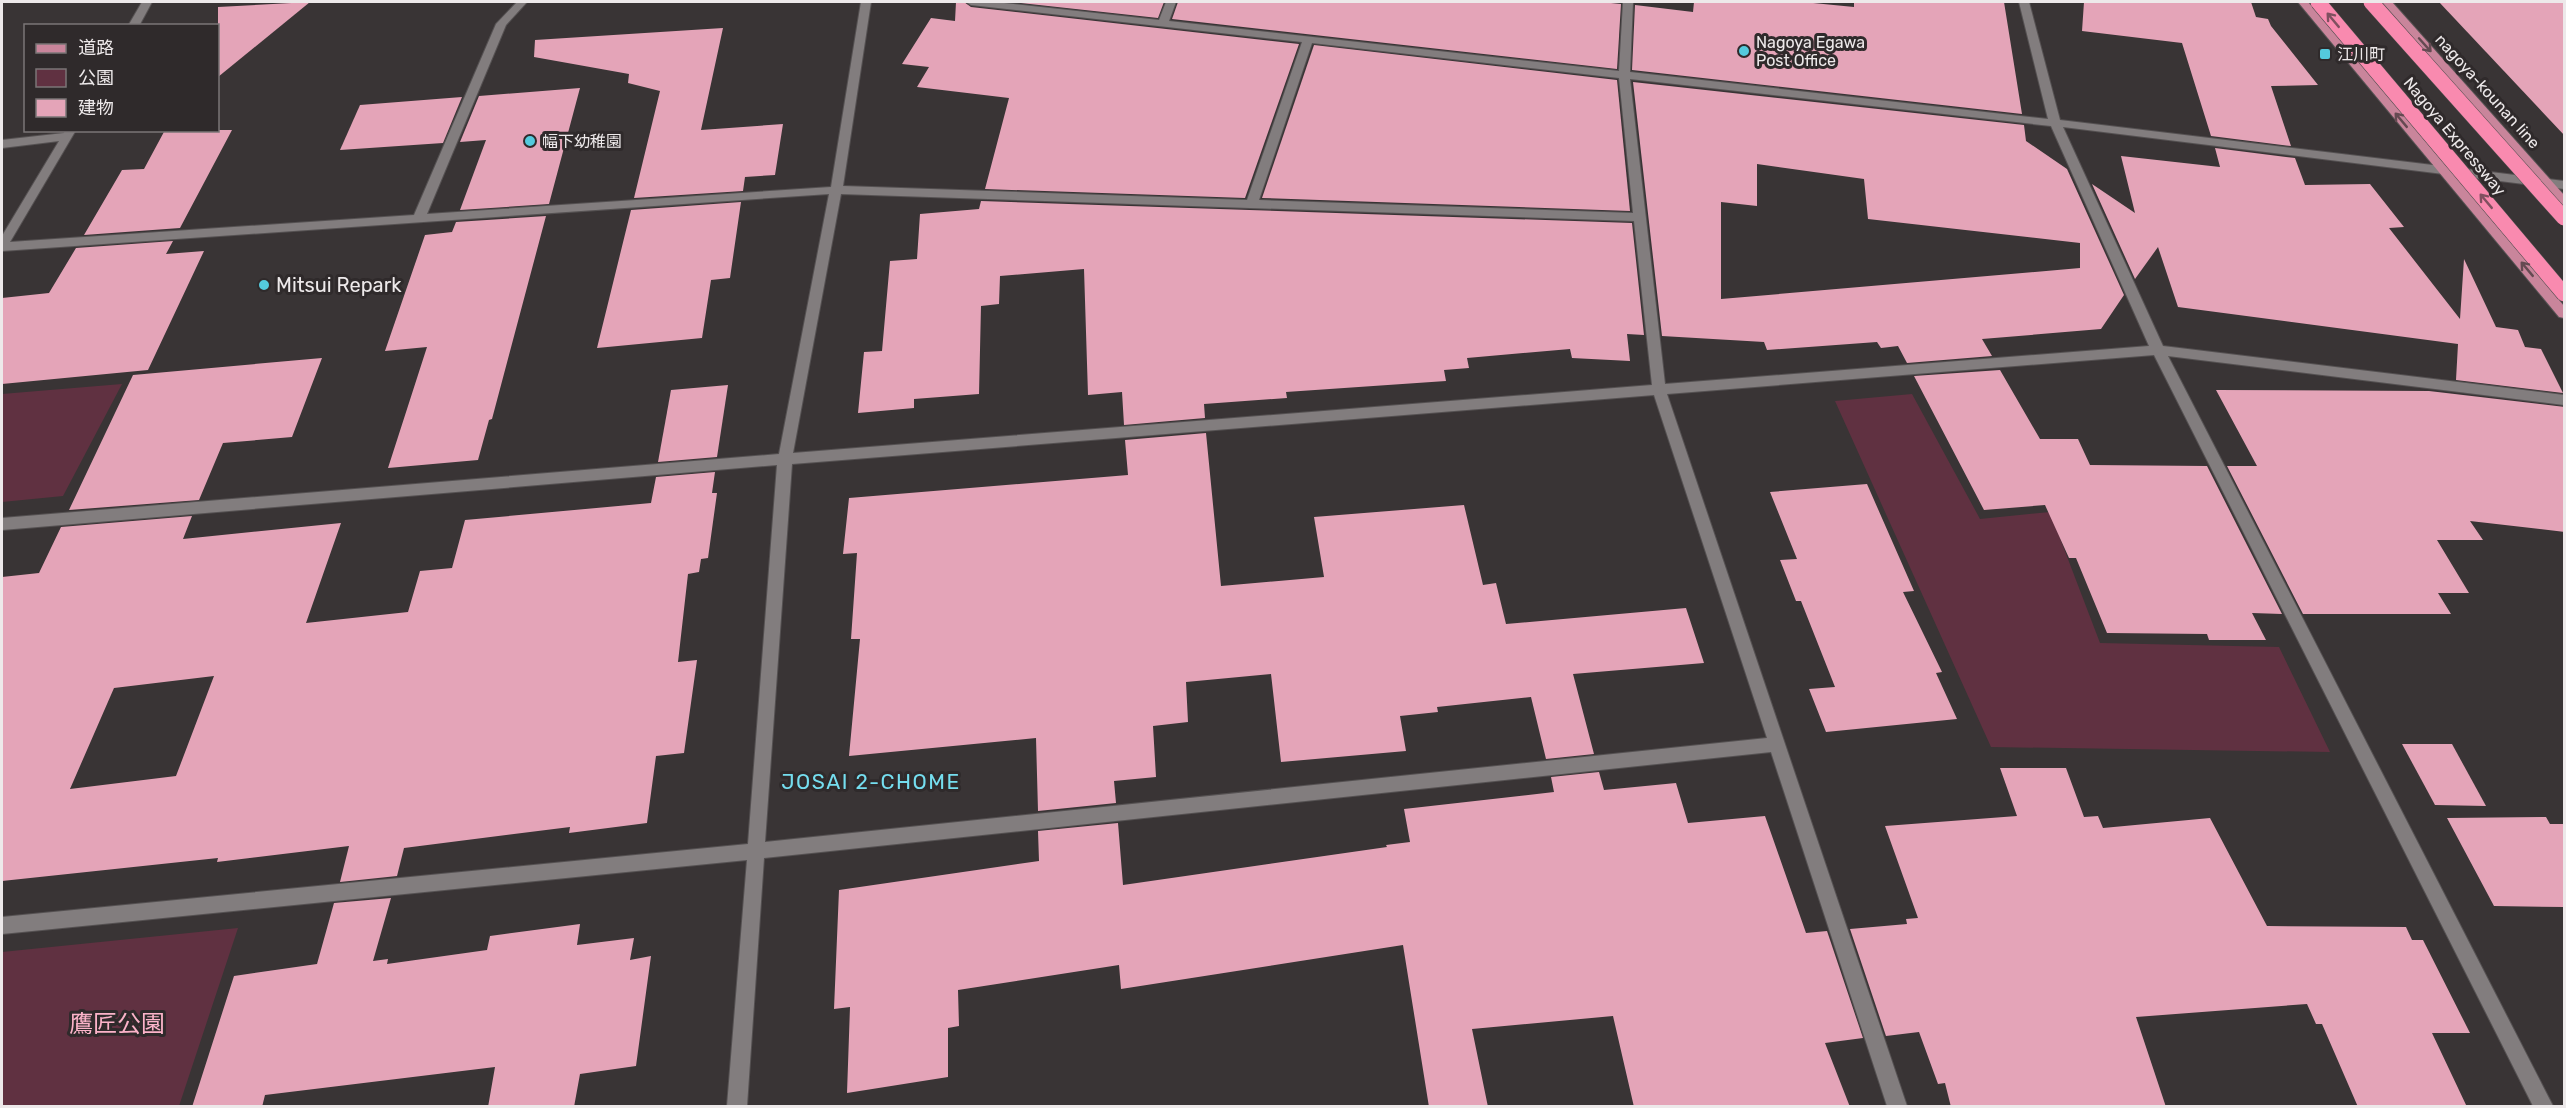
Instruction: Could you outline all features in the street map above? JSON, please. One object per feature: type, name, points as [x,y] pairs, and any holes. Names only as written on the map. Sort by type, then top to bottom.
[{"type":"highway","name":"Nagoya Expressway","points":[[2318,2],[2565,294]]},
{"type":"highway","name":"Nagoya Expressway","points":[[2371,2],[2565,218]]},
{"type":"main road","points":[[2303,2],[2565,314]]},
{"type":"main road","name":"nagoya-kounan line","points":[[2386,2],[2565,202]]},
{"type":"street","points":[[134,24],[147,2]]},
{"type":"street","points":[[419,218],[501,24],[522,2]]},
{"type":"street","points":[[737,1107],[785,459],[836,190],[866,2]]},
{"type":"street","points":[[971,2],[2055,123],[2565,185]]},
{"type":"street","points":[[1163,23],[1171,2]]},
{"type":"street","points":[[1628,2],[1624,76],[1659,389],[1897,1107]]},
{"type":"street","points":[[2024,2],[2055,123],[2158,350],[2543,1107]]},
{"type":"street","points":[[1252,204],[1308,40]]},
{"type":"street","points":[[2,247],[69,134]]},
{"type":"street","points":[[2,144],[69,134]]},
{"type":"street","points":[[2,247],[836,190],[1640,217]]},
{"type":"street","points":[[2,524],[785,459],[2158,350],[2565,400]]},
{"type":"street","points":[[2,926],[756,851],[1777,744]]},
{"type":"green space","points":[[122,384],[63,496],[2,502],[2,394]]},
{"type":"green space","points":[[1912,394],[1980,519],[2050,512],[2100,643],[2279,647],[2330,752],[1991,747],[1835,401]]},
{"type":"green space","name":"鷹匠公園","points":[[238,928],[179,1106],[2,1106],[2,952]]},
{"type":"building","points":[[310,2],[219,76],[218,7]]},
{"type":"building","points":[[956,2],[964,2],[971,7],[1299,44],[1245,198],[985,189],[1009,98],[917,87],[929,67],[902,64],[931,18],[955,21]]},
{"type":"building","points":[[1011,2],[1164,2],[1158,18]]},
{"type":"building","points":[[1178,2],[1601,2],[1621,4],[1617,69],[1172,19]]},
{"type":"building","points":[[1694,2],[1803,2],[1854,7],[1854,2],[2004,2],[2022,114],[1632,70],[1635,5],[1693,12]]},
{"type":"building","points":[[2084,2],[2251,2],[2256,17],[2268,19],[2271,26],[2318,85],[2271,86],[2291,146],[2211,136],[2182,43],[2082,31]]},
{"type":"building","points":[[2439,2],[2565,2],[2565,136]]},
{"type":"building","points":[[723,28],[701,130],[783,124],[775,175],[745,177],[743,191],[634,198],[660,91],[628,83],[629,74],[534,57],[535,40]]},
{"type":"building","points":[[1314,45],[1617,80],[1630,211],[1262,198]]},
{"type":"building","points":[[1633,82],[2024,125],[2026,141],[2067,169],[2124,295],[2101,329],[1982,339],[1992,356],[1907,363],[1898,346],[1881,348],[1877,342],[1767,350],[1764,342],[1662,336]],"holes":[[[1757,164],[1864,179],[1868,219],[2080,243],[2080,268],[1721,299],[1721,202],[1757,206]]]},
{"type":"building","points":[[580,88],[549,204],[460,210],[486,140],[460,142],[479,96]]},
{"type":"building","points":[[462,97],[443,143],[340,150],[360,105]]},
{"type":"building","points":[[232,130],[180,228],[84,235],[122,170],[144,169],[164,132]]},
{"type":"building","points":[[2215,148],[2295,158],[2305,185],[2370,184],[2404,227],[2389,228],[2460,319],[2464,259],[2496,327],[2518,330],[2525,347],[2541,349],[2563,393],[2456,380],[2458,344],[2178,307],[2158,247],[2135,279],[2092,184],[2135,213],[2121,156],[2220,167]]},
{"type":"building","points":[[981,201],[1632,223],[1644,335],[1627,334],[1630,361],[1572,358],[1570,349],[1467,358],[1469,368],[1444,370],[1446,381],[1286,392],[1287,398],[1204,404],[1205,418],[1124,425],[1122,392],[1088,395],[1084,269],[1000,276],[999,304],[981,306],[979,394],[914,399],[914,408],[858,413],[864,352],[882,351],[890,261],[917,259],[920,214],[979,209]]},
{"type":"building","points":[[741,202],[730,278],[711,280],[702,338],[597,348],[631,210]]},
{"type":"building","points":[[546,216],[492,419],[489,420],[478,460],[388,468],[427,347],[385,351],[425,235],[452,232],[456,222]]},
{"type":"building","points":[[173,241],[166,254],[204,251],[148,370],[2,384],[2,298],[49,293],[76,248]]},
{"type":"building","points":[[322,358],[292,437],[223,443],[199,500],[69,510],[133,375]]},
{"type":"building","points":[[2000,370],[2040,439],[2078,439],[2090,465],[2207,466],[2282,614],[2252,613],[2266,640],[2209,640],[2207,634],[2107,633],[2076,558],[2069,558],[2045,505],[1984,510],[1914,376]]},
{"type":"building","points":[[728,385],[717,457],[658,462],[671,390]]},
{"type":"building","points":[[2216,390],[2429,391],[2565,407],[2565,532],[2470,521],[2483,540],[2437,540],[2469,593],[2438,593],[2451,614],[2303,614],[2227,466],[2257,466]]},
{"type":"building","points":[[1206,433],[1221,586],[1324,577],[1314,517],[1464,505],[1483,585],[1496,583],[1506,624],[1686,608],[1704,663],[1573,674],[1594,754],[1546,759],[1531,697],[1437,707],[1438,712],[1400,716],[1406,751],[1281,762],[1271,674],[1186,682],[1188,722],[1153,726],[1156,777],[1114,781],[1116,803],[1038,811],[1036,738],[849,756],[860,639],[851,639],[857,553],[843,554],[849,498],[1128,475],[1125,440]]},
{"type":"building","points":[[715,472],[712,493],[717,493],[708,558],[701,559],[699,572],[688,574],[678,662],[697,660],[684,753],[656,756],[647,823],[569,833],[570,827],[404,848],[397,876],[340,882],[349,846],[217,862],[218,858],[2,881],[2,577],[39,573],[61,527],[192,516],[183,539],[341,523],[306,623],[408,612],[420,571],[452,568],[465,520],[651,503],[656,477]],"holes":[[[214,676],[176,776],[70,789],[114,688]]]},
{"type":"building","points":[[1867,484],[1914,591],[1903,592],[1942,672],[1936,673],[1957,719],[1826,732],[1809,689],[1835,687],[1801,601],[1796,601],[1780,560],[1797,559],[1770,492]]},
{"type":"building","points":[[2402,744],[2452,744],[2486,806],[2435,805]]},
{"type":"building","points":[[2000,768],[2066,768],[2084,817],[2098,816],[2103,828],[2210,818],[2267,926],[2406,927],[2412,940],[2423,940],[2470,1033],[2432,1033],[2467,1107],[2358,1107],[2322,1024],[2316,1024],[2307,1004],[2136,1017],[2166,1107],[1951,1107],[1945,1083],[1938,1084],[1919,1032],[1886,1036],[1850,929],[1907,924],[1906,919],[1918,918],[1885,826],[2017,816]]},
{"type":"building","points":[[1599,772],[1604,790],[1676,783],[1688,823],[1765,816],[1806,933],[1827,931],[1863,1038],[1825,1043],[1850,1107],[1634,1107],[1613,1016],[1472,1029],[1488,1107],[1429,1107],[1403,945],[1121,989],[1119,965],[958,990],[959,1026],[948,1028],[948,1077],[847,1093],[850,1007],[834,1009],[839,890],[1039,861],[1038,831],[1118,823],[1123,885],[1387,847],[1386,845],[1410,842],[1404,809],[1554,792],[1551,777]]},
{"type":"building","points":[[2546,817],[2550,824],[2565,824],[2565,907],[2494,906],[2447,818]]},
{"type":"building","points":[[391,898],[373,961],[388,959],[387,964],[487,950],[490,936],[580,924],[577,945],[634,938],[630,960],[651,956],[636,1066],[580,1074],[574,1107],[488,1107],[495,1067],[265,1095],[262,1107],[192,1107],[234,976],[317,964],[334,903]]},
{"type":"place","name":"Nagoya Egawa Post Office","points":[[1744,51]]},
{"type":"place","name":"江川町","points":[[2325,54]]},
{"type":"place","name":"幅下幼稚園","points":[[530,141]]},
{"type":"place","name":"Mitsui Repark","points":[[264,285]]},
{"type":"district","name":"JOSAI 2-CHOME","points":[[871,782]]}]
